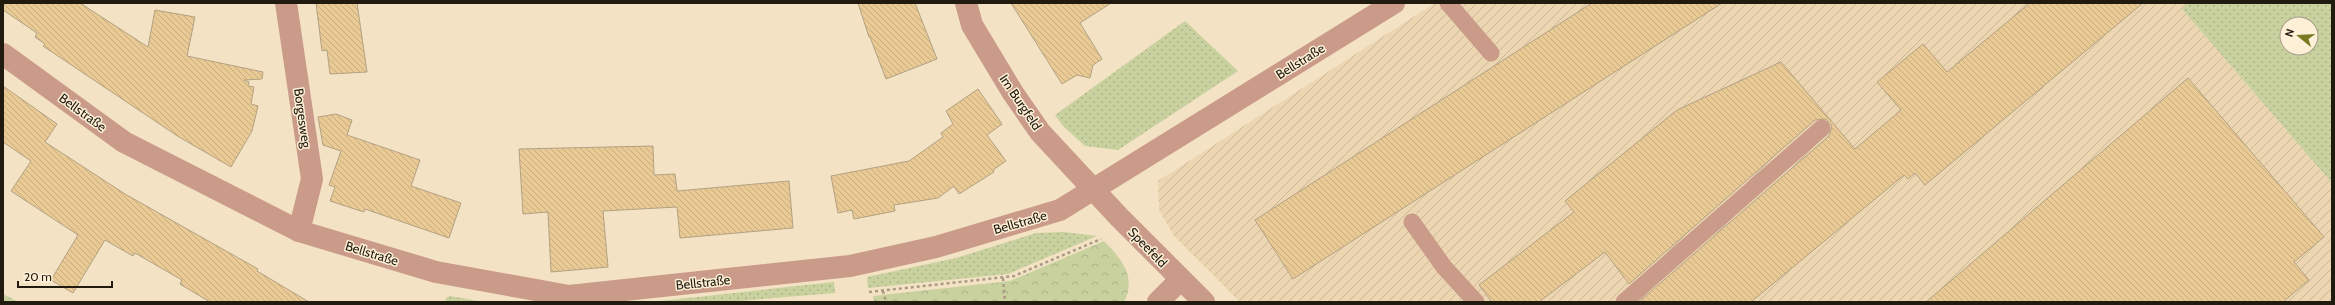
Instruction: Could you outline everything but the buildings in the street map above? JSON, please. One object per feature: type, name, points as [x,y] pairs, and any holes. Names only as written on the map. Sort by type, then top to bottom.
[{"type":"street","name":"Borgesweg","points":[[286,3],[312,179],[299,232]]},
{"type":"street","name":"Im Burgfeld","points":[[966,3],[972,25],[1013,93],[1040,132],[1094,190]]},
{"type":"street","name":"Bellstraße","points":[[3,54],[124,142],[299,232],[436,272],[569,296],[850,266],[936,247],[1060,210],[1394,3]]},
{"type":"street","name":"Speefeld","points":[[1094,190],[1180,280],[1204,302]]},
{"type":"street","points":[[1158,302],[1180,280]]},
{"type":"lane","points":[[1448,3],[1490,53]]},
{"type":"lane","points":[[1624,302],[1822,128]]},
{"type":"lane","points":[[1412,222],[1444,267],[1476,302]]},
{"type":"path","points":[[865,293],[1014,276],[1100,240],[1120,217]]},
{"type":"path","points":[[1003,278],[1005,302]]},
{"type":"path","points":[[883,291],[886,302]]},
{"type":"shaded area","points":[[1435,3],[2188,3],[2182,9],[2332,183],[2332,302],[1240,302],[1174,236],[1159,210],[1158,181]]},
{"type":"green space","points":[[2188,3],[2332,3],[2332,183],[2182,9]]},
{"type":"green space","points":[[1185,21],[1238,71],[1118,150],[1085,146],[1063,126],[1055,115]]},
{"type":"green space","points":[[1064,232],[1097,236],[1008,274],[868,288],[867,277],[956,258],[1036,233]]},
{"type":"green space","points":[[1104,241],[1121,261],[1128,276],[1128,293],[1124,302],[874,302],[873,296],[1010,281]]},
{"type":"green space","points":[[834,282],[835,293],[727,302],[651,302]]},
{"type":"green space","points":[[3,294],[19,302],[3,302]]},
{"type":"green space","points":[[450,296],[484,302],[445,302],[446,298]]}]
